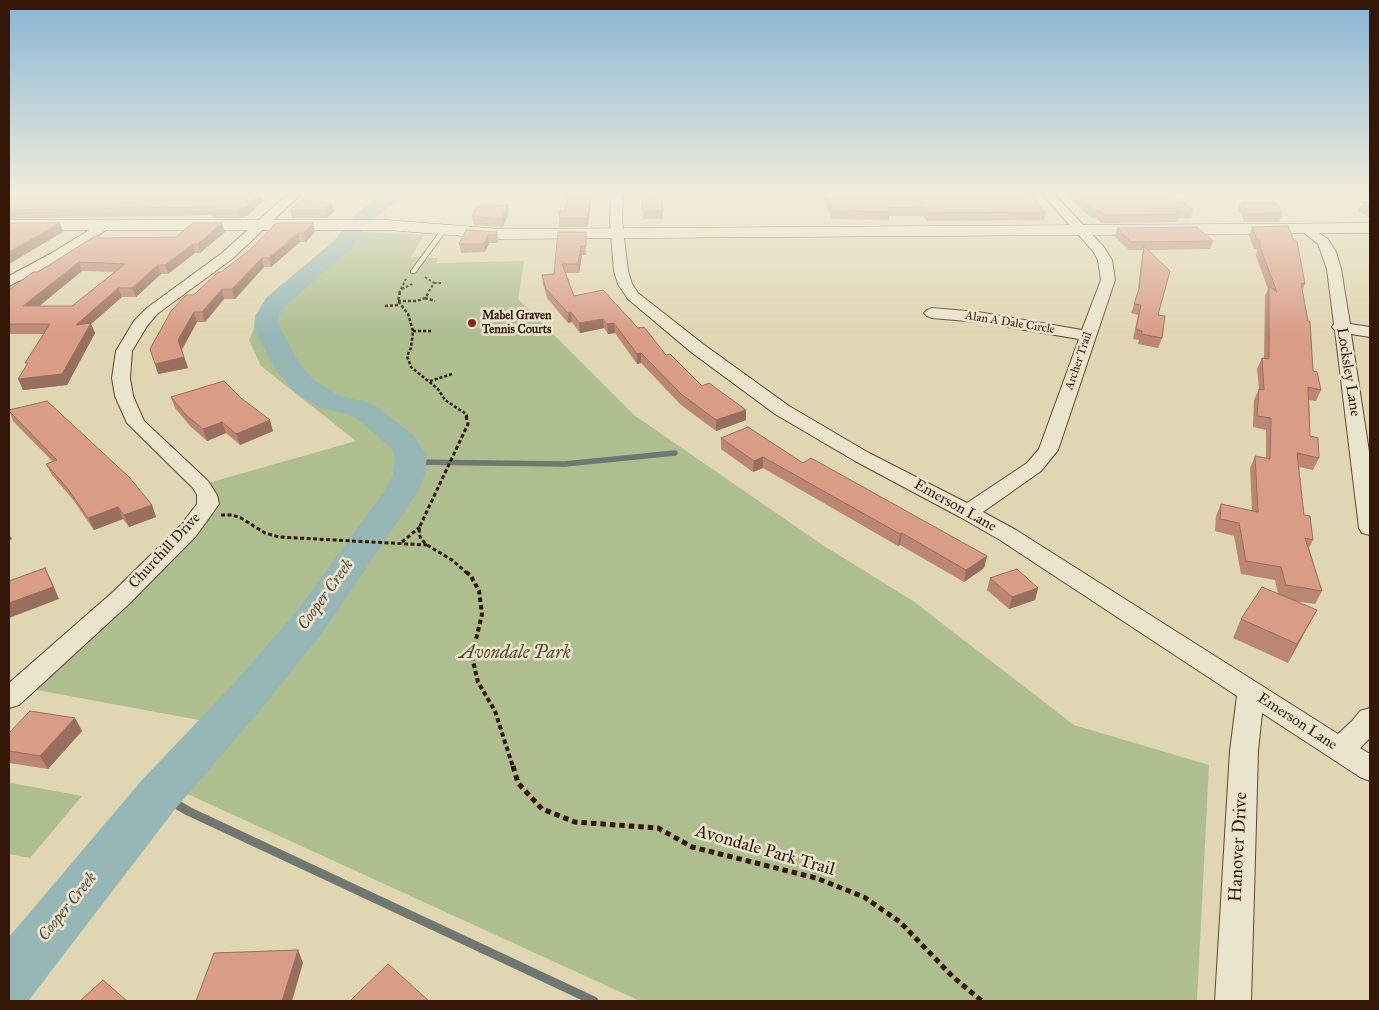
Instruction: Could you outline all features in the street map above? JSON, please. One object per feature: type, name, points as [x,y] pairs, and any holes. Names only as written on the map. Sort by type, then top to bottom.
[{"type":"street","points":[[9,282],[55,257],[81,240]]},
{"type":"street","name":"Churchill Drive","points":[[9,698],[122,597],[188,531],[208,504],[207,495],[201,485],[136,423],[124,396],[121,378],[124,351],[140,324],[152,311],[228,256],[245,240]]},
{"type":"street","name":"Emerson Lane","points":[[618,240],[624,284],[633,296],[697,348],[782,410],[862,456],[1008,535],[1370,769]]},
{"type":"street","name":"Archer Trail","points":[[968,512],[1034,467],[1048,450],[1108,280],[1108,271],[1102,254],[1090,240]]},
{"type":"street","name":"Locksley Lane","points":[[1320,240],[1329,252],[1334,269],[1340,327],[1363,428],[1370,528]]},
{"type":"street","name":"Alan A Dale Circle","points":[[932,314],[978,317],[1088,336]]},
{"type":"street","points":[[1340,327],[1370,332]]},
{"type":"street","name":"Hanover Drive","points":[[1233,1001],[1244,751],[1251,693]]},
{"type":"street","points":[[1340,749],[1362,729],[1370,718]]},
{"type":"lane","points":[[413,272],[437,240]]},
{"type":"path","points":[[425,277],[434,283],[441,283]]},
{"type":"path","points":[[406,280],[398,296],[398,303],[408,314],[413,331],[411,348],[407,356],[411,367],[430,381],[446,400],[466,414],[468,424],[420,526],[419,533],[427,545]]},
{"type":"path","points":[[385,306],[417,301],[424,298],[434,283]]},
{"type":"path","points":[[424,298],[435,301]]},
{"type":"path","points":[[413,331],[431,331]]},
{"type":"path","points":[[430,381],[452,374]]},
{"type":"path","name":"Avondale Park Trail","points":[[201,515],[232,515],[241,518],[265,533],[279,537],[330,538],[427,545],[452,560],[471,576],[479,591],[482,614],[472,657],[478,682],[495,711],[518,783],[542,809],[575,822],[658,828],[692,847],[816,878],[864,897],[900,922],[953,977],[982,1001]]},
{"type":"path","points":[[401,543],[420,526]]},
{"type":"green space","name":"Avondale Park","points":[[337,240],[421,240],[411,257],[438,258],[436,263],[524,261],[518,299],[634,415],[821,544],[913,601],[1074,725],[1209,765],[1197,1001],[640,1001],[168,785],[215,723],[21,687],[201,515],[201,485],[356,441],[261,366],[249,340],[265,307]]},
{"type":"green space","points":[[11,783],[82,796],[30,858],[9,854],[9,785]]},
{"type":"building","points":[[9,240],[30,240],[9,252]]},
{"type":"building","points":[[89,240],[202,240],[198,244],[193,244],[165,265],[158,265],[132,288],[118,288],[76,325],[91,323],[62,374],[18,379],[28,363],[25,363],[50,324],[9,324],[9,290],[33,272],[38,272]],"holes":[[[79,262],[125,264],[72,306],[23,306]]]},
{"type":"building","points":[[260,240],[290,240],[269,258],[262,258],[232,289],[222,289],[202,312],[194,312],[178,340],[184,357],[155,364],[150,349],[171,311],[186,295],[193,295],[218,272],[221,272],[250,250]]},
{"type":"building","points":[[461,240],[486,240],[484,244],[459,244]]},
{"type":"building","points":[[557,240],[586,240],[586,246],[581,246],[578,264],[562,264],[574,296],[603,290],[638,328],[644,327],[666,355],[670,354],[702,386],[709,383],[746,410],[716,420],[681,394],[641,353],[637,354],[614,323],[607,324],[603,319],[579,323],[571,312],[568,313],[546,289],[542,275],[554,274]]},
{"type":"building","points":[[1129,240],[1213,241],[1131,242]]},
{"type":"building","points":[[1260,240],[1297,241],[1305,284],[1301,283],[1308,321],[1310,322],[1313,371],[1317,372],[1321,390],[1308,387],[1310,436],[1318,438],[1319,458],[1297,453],[1304,515],[1310,516],[1313,540],[1305,538],[1322,591],[1286,585],[1281,567],[1246,561],[1239,523],[1220,519],[1221,504],[1258,512],[1255,456],[1270,459],[1271,418],[1257,416],[1259,389],[1264,390],[1262,358],[1269,359],[1269,286],[1277,292],[1260,247]]},
{"type":"building","points":[[1144,246],[1170,271],[1158,315],[1165,316],[1162,338],[1141,334],[1142,331],[1136,329],[1141,305],[1134,304],[1139,289]]},
{"type":"building","points":[[224,381],[241,398],[270,420],[236,434],[222,422],[203,429],[186,415],[171,397]]},
{"type":"building","points":[[47,401],[129,477],[152,505],[124,515],[118,507],[88,518],[68,489],[46,464],[57,460],[9,411]]},
{"type":"building","points":[[748,427],[803,463],[811,458],[987,556],[966,570],[763,457],[754,461],[721,438]]},
{"type":"building","points":[[45,568],[53,587],[9,603],[9,581]]},
{"type":"building","points":[[1017,569],[1038,588],[1012,597],[990,578]]},
{"type":"building","points":[[1262,587],[1317,610],[1297,644],[1241,619]]},
{"type":"building","points":[[30,711],[75,718],[40,756],[9,751],[9,733]]},
{"type":"building","points":[[298,950],[282,1001],[196,1001],[214,953]]},
{"type":"building","points":[[388,964],[429,1001],[350,1001]]},
{"type":"building","points":[[103,980],[127,1001],[80,1001]]},
{"type":"waterway","name":"Cooper Creek","points":[[9,980],[159,794],[252,691],[311,620],[400,493],[409,475],[411,456],[403,443],[369,414],[357,408],[328,401],[303,385],[288,367],[267,328],[267,316],[276,302],[346,240]]},
{"type":"waterway","points":[[412,462],[565,464],[675,453]]},
{"type":"waterway","points":[[159,794],[188,811],[594,1001]]},
{"type":"place","name":"Mabel Graven Tennis Courts","points":[[472,323]]}]
